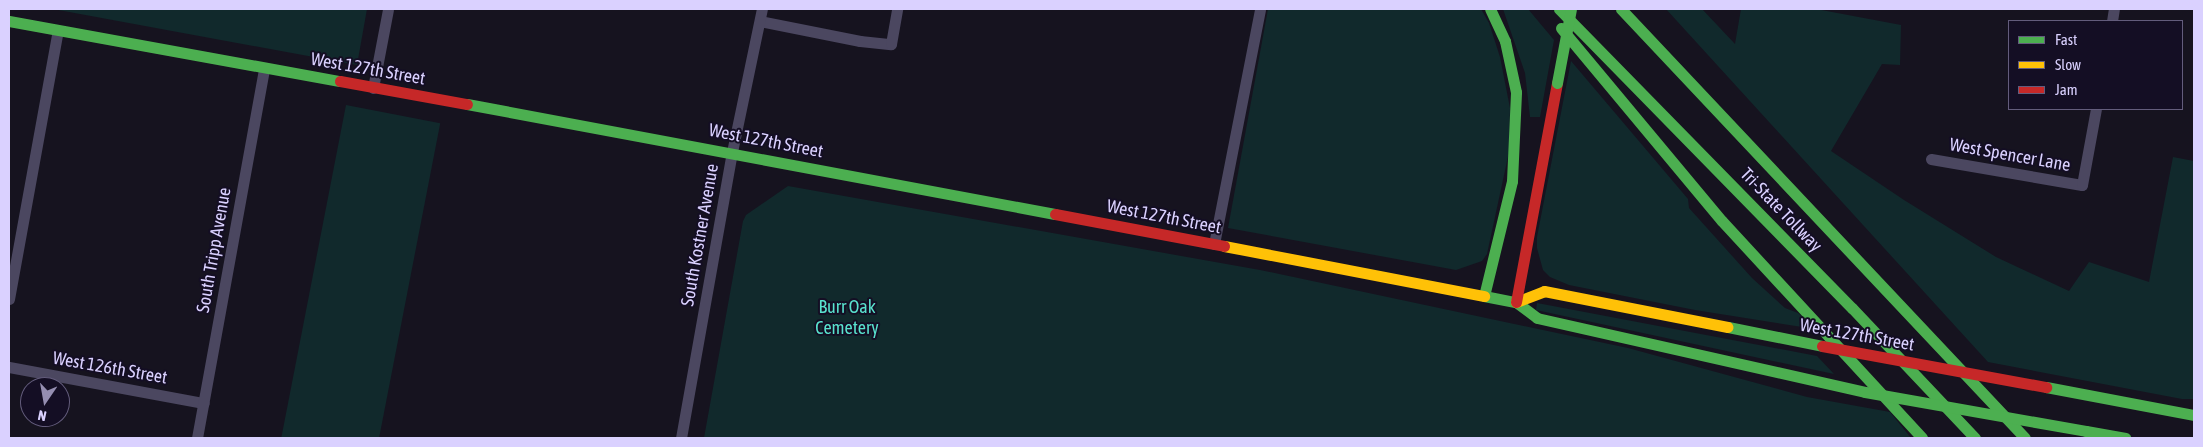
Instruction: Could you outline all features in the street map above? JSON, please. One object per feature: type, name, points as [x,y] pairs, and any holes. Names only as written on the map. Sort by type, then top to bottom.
[{"type":"main road","points":[[1484,296],[1512,181],[1516,92],[1505,40],[1490,9]]},
{"type":"main road","points":[[1516,302],[1571,9]]},
{"type":"main road","name":"Tri-State Tollway","points":[[1621,9],[2025,438]]},
{"type":"main road","points":[[1553,10],[1722,221],[1922,438]]},
{"type":"main road","name":"Tri-State Tollway","points":[[1553,10],[1852,308],[1975,438]]},
{"type":"main road","name":"West 127th Street","points":[[9,21],[732,152],[1516,302],[1537,318],[1865,392],[2125,438]]},
{"type":"main road","name":"West 127th Street","points":[[1516,302],[1544,291],[1822,346],[2194,415]]},
{"type":"street","points":[[373,88],[388,9]]},
{"type":"street","name":"South Kostner Avenue","points":[[680,438],[732,152],[762,9]]},
{"type":"street","points":[[760,21],[860,41],[891,44],[897,9]]},
{"type":"street","points":[[1214,244],[1260,9]]},
{"type":"street","points":[[9,299],[58,30]]},
{"type":"street","name":"South Tripp Avenue","points":[[197,438],[264,68]]},
{"type":"street","name":"West Spencer Lane","points":[[1931,159],[2082,186],[2096,110]]},
{"type":"street","name":"West 126th Street","points":[[9,367],[204,403]]},
{"type":"green space","points":[[53,9],[367,9],[357,65]]},
{"type":"green space","points":[[1268,9],[1481,9],[1489,23],[1500,57],[1510,108],[1509,152],[1487,254],[1482,261],[1456,270],[1228,228]]},
{"type":"green space","points":[[1503,9],[1528,9],[1554,40],[1540,117],[1530,117],[1525,73]]},
{"type":"green space","points":[[1666,9],[1702,9],[1735,44],[1741,9],[1816,9],[1901,25],[1900,65],[1882,64],[1831,151],[1904,200],[1996,257],[2069,291],[2089,262],[2149,282],[2173,157],[2194,161],[2194,399],[2182,399],[1988,362]]},
{"type":"green space","points":[[1571,61],[1688,199],[1689,208],[1752,278],[1785,308],[1798,313],[1815,329],[1695,310],[1569,285],[1550,277],[1543,270],[1537,248],[1537,237]]},
{"type":"green space","points":[[346,105],[440,123],[379,438],[281,438]]},
{"type":"green space","name":"Burr Oak Cemetery","points":[[788,186],[1260,270],[1628,348],[1807,397],[1890,412],[1911,438],[704,438],[743,221],[746,215]]},
{"type":"green space","points":[[1537,303],[1817,356],[1834,374],[1536,310]]},
{"type":"traffic: fast","points":[[1484,296],[1512,181],[1516,92],[1505,41],[1490,9]]},
{"type":"traffic: fast","points":[[1559,9],[1852,308],[1975,438]]},
{"type":"traffic: fast","points":[[1557,83],[1571,9]]},
{"type":"traffic: fast","points":[[1621,9],[2025,438]]},
{"type":"traffic: fast","points":[[9,21],[340,81]]},
{"type":"traffic: fast","points":[[1561,28],[1722,221],[1922,438]]},
{"type":"traffic: fast","points":[[467,104],[1055,214]]},
{"type":"traffic: fast","points":[[1484,296],[1516,302],[1537,318],[1865,392]]},
{"type":"traffic: fast","points":[[1728,327],[1822,346]]},
{"type":"traffic: fast","points":[[2046,387],[2194,415]]},
{"type":"traffic: fast","points":[[1865,392],[2086,431]]},
{"type":"traffic: fast","points":[[2086,431],[2125,438]]},
{"type":"traffic: slow","points":[[1224,246],[1484,296]]},
{"type":"traffic: slow","points":[[1516,302],[1544,291],[1728,327]]},
{"type":"traffic: jam","points":[[340,81],[467,104]]},
{"type":"traffic: jam","points":[[1516,302],[1557,83]]},
{"type":"traffic: jam","points":[[1055,214],[1224,246]]},
{"type":"traffic: jam","points":[[1822,346],[2046,387]]}]
